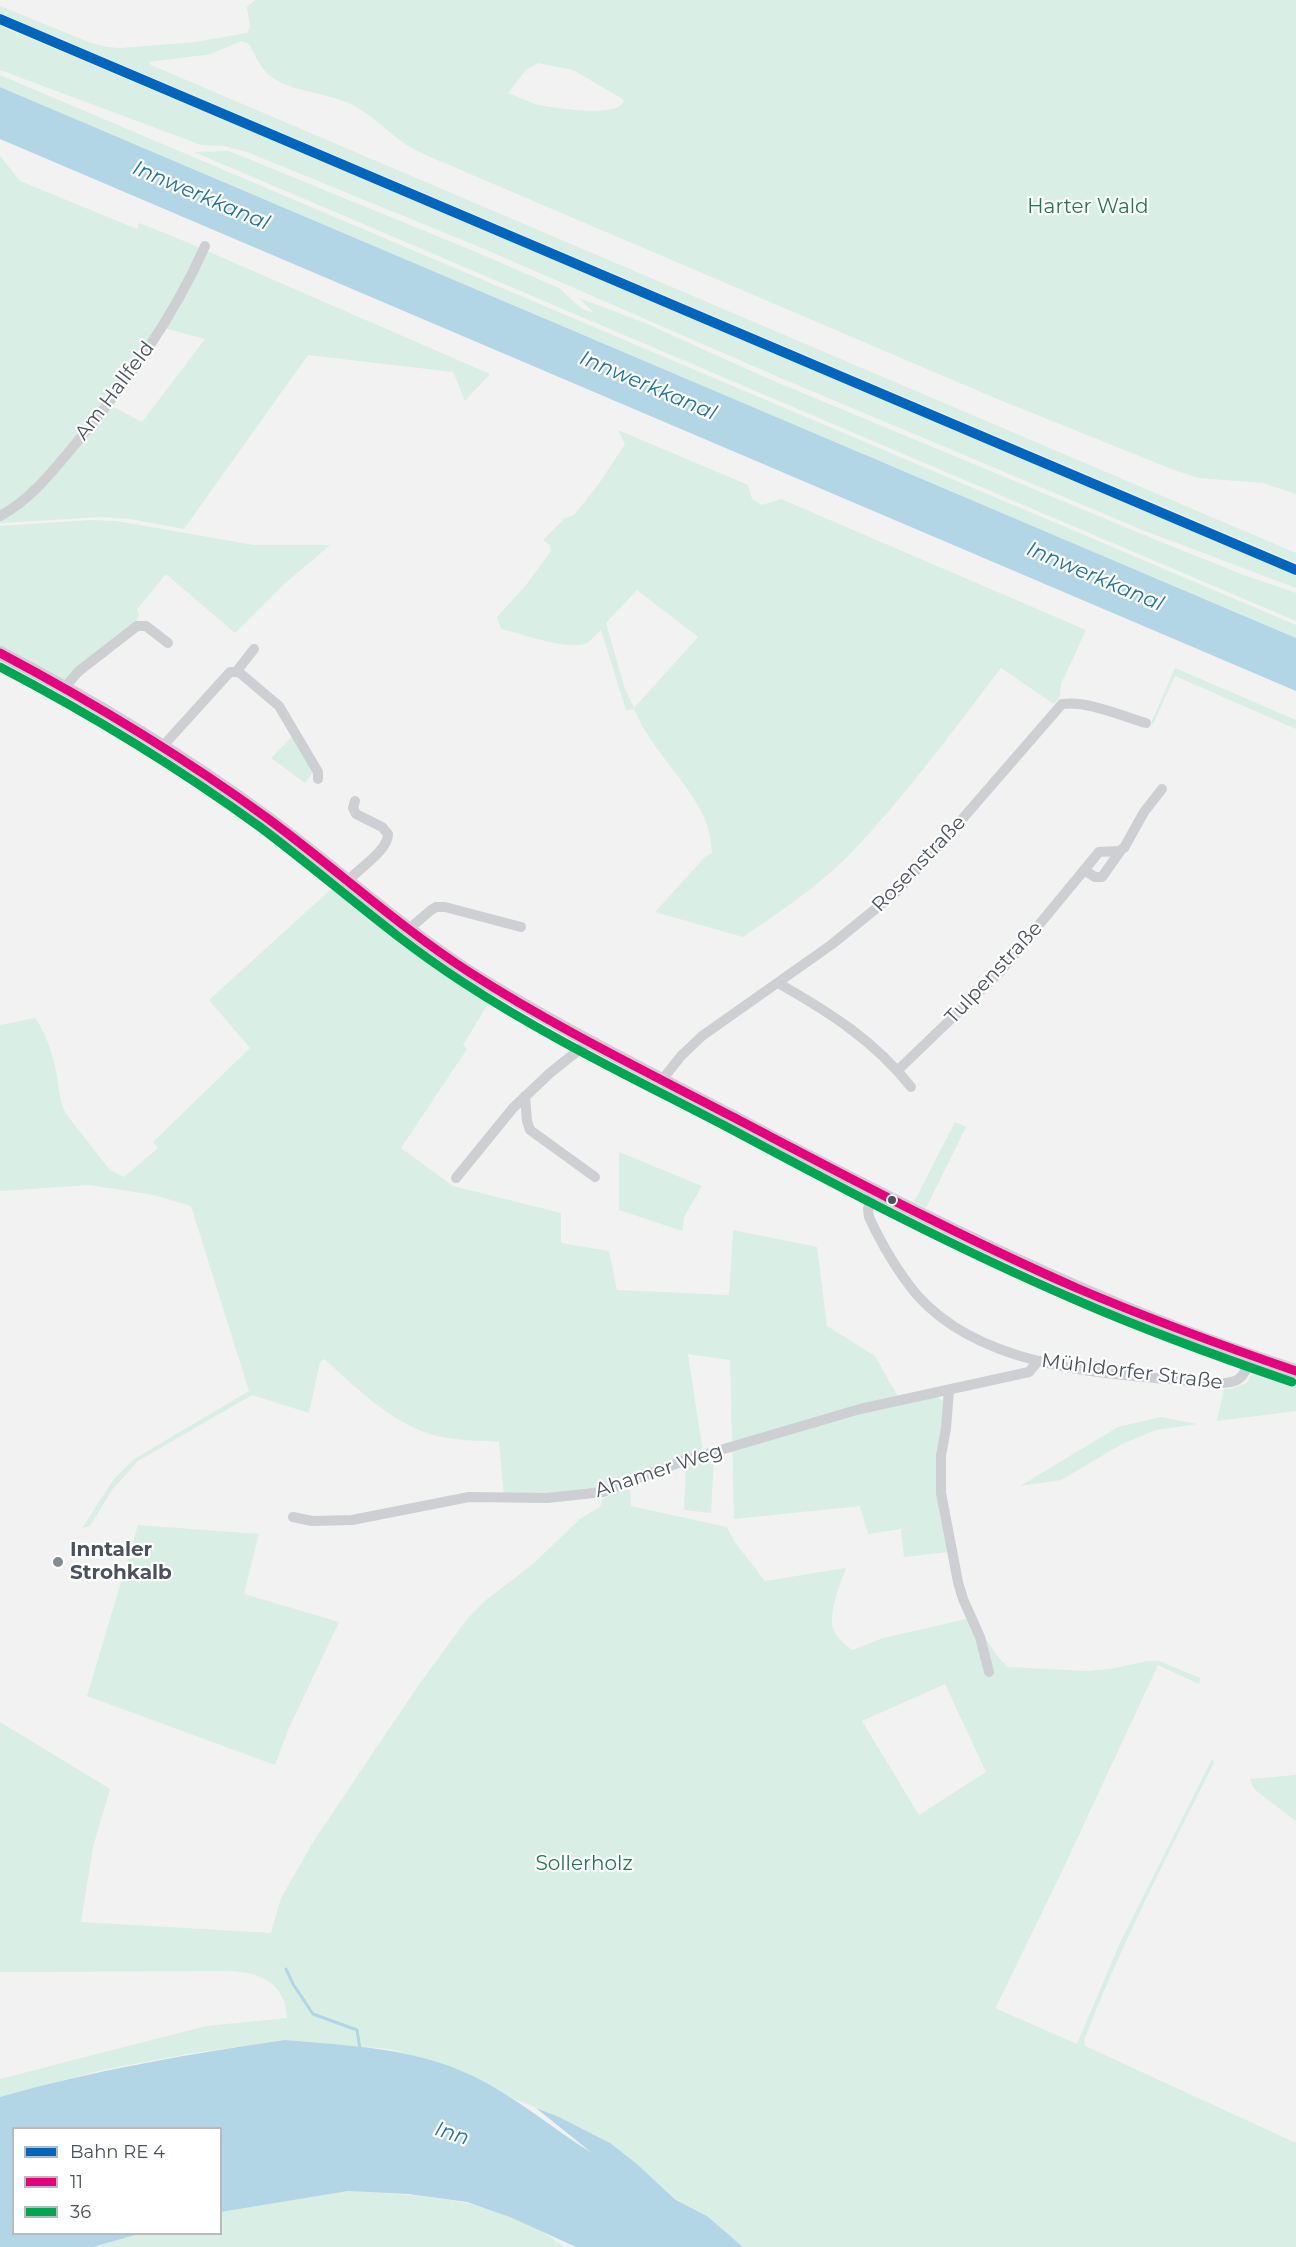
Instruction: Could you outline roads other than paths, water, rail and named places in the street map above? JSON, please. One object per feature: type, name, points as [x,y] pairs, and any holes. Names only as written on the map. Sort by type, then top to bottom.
[{"type":"street","name":"Am Hallfeld","points":[[0,516],[18,505],[39,485],[108,405],[183,292],[205,246]]},
{"type":"street","points":[[64,688],[79,671],[137,626],[146,626],[168,643]]},
{"type":"street","points":[[236,672],[254,649]]},
{"type":"street","name":"Mühldorfer Straße","points":[[0,653],[64,688],[162,747],[260,813],[409,929],[468,971],[573,1032],[873,1191],[1089,1292],[1252,1357],[1296,1371]]},
{"type":"street","points":[[162,747],[230,672],[236,672],[279,706],[318,772],[318,779]]},
{"type":"street","name":"Rosenstraße","points":[[662,1080],[681,1056],[702,1036],[847,933],[904,885],[1062,704],[1084,705],[1146,723]]},
{"type":"street","points":[[1084,870],[1095,877],[1102,877],[1144,812],[1162,789]]},
{"type":"street","points":[[348,881],[385,847],[388,839],[388,834],[382,827],[356,814],[353,808],[355,801]]},
{"type":"street","name":"Tulpenstraße","points":[[898,1070],[1000,972],[1099,852],[1121,850]]},
{"type":"street","points":[[409,929],[436,907],[445,907],[521,927]]},
{"type":"street","points":[[778,983],[836,1017],[869,1042],[898,1070],[911,1087]]},
{"type":"street","points":[[456,1178],[525,1096],[590,1041]]},
{"type":"street","points":[[525,1096],[527,1121],[531,1130],[595,1177]]},
{"type":"street","name":"Mühldorfer Straße","points":[[873,1191],[868,1209],[869,1217],[886,1251],[919,1296],[938,1313],[988,1344],[1038,1361],[1155,1378],[1232,1384],[1241,1378],[1252,1357]]},
{"type":"street","name":"Ahamer Weg","points":[[293,1517],[312,1521],[352,1520],[469,1497],[547,1498],[590,1494],[620,1487],[683,1461],[860,1409],[1029,1372],[1038,1361]]},
{"type":"street","points":[[949,1390],[941,1456],[942,1493],[958,1582],[980,1637],[989,1672]]},
{"type":"water","name":"Innwerkkanal","points":[[0,87],[1296,638],[1296,691],[0,139]]},
{"type":"water","name":"Inn","points":[[285,2040],[381,2049],[450,2066],[489,2084],[592,2153],[536,2108],[610,2143],[676,2200],[707,2216],[743,2247],[576,2247],[510,2217],[467,2202],[408,2194],[348,2191],[222,2212],[222,2127],[12,2127],[12,2235],[135,2235],[93,2247],[0,2247],[0,2097],[71,2079],[213,2051]]},
{"type":"waterway","points":[[286,1969],[313,2014],[357,2030],[360,2049]]},
{"type":"place","name":"Inntaler Strohkalb","points":[[58,1562]]},
{"type":"park label","name":"Harter Wald","points":[[1088,207]]},
{"type":"park label","name":"Sollerholz","points":[[584,1864]]}]
